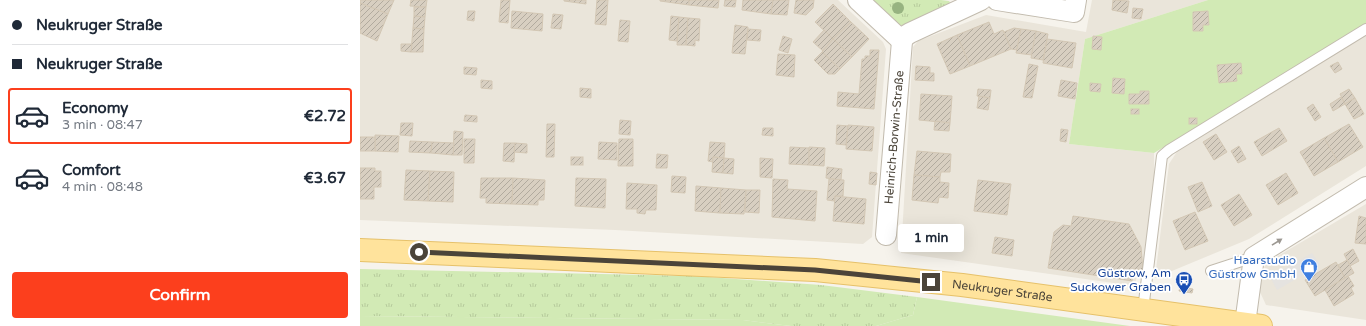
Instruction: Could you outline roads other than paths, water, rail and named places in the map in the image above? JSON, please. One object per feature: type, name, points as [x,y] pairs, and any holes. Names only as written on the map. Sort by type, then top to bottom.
[{"type":"main road","name":"Neukruger Straße","points":[[360,250],[815,270],[962,285],[1253,325]]},
{"type":"street","points":[[858,0],[902,41],[905,36],[910,33],[981,0]]},
{"type":"street","points":[[997,0],[1075,6]]},
{"type":"street","name":"Heinrich-Borwin-Straße","points":[[886,235],[902,41]]},
{"type":"street","points":[[1253,325],[1254,257],[1366,187]]},
{"type":"lane","points":[[1143,310],[1162,156],[1169,150],[1366,29]]},
{"type":"lane","points":[[1211,271],[1254,257]]},
{"type":"place","name":"Haarstudio Güstrow GmbH","points":[[1309,282]]},
{"type":"place","name":"Güstrow, Am Suckower Graben","points":[[1184,295]]}]
